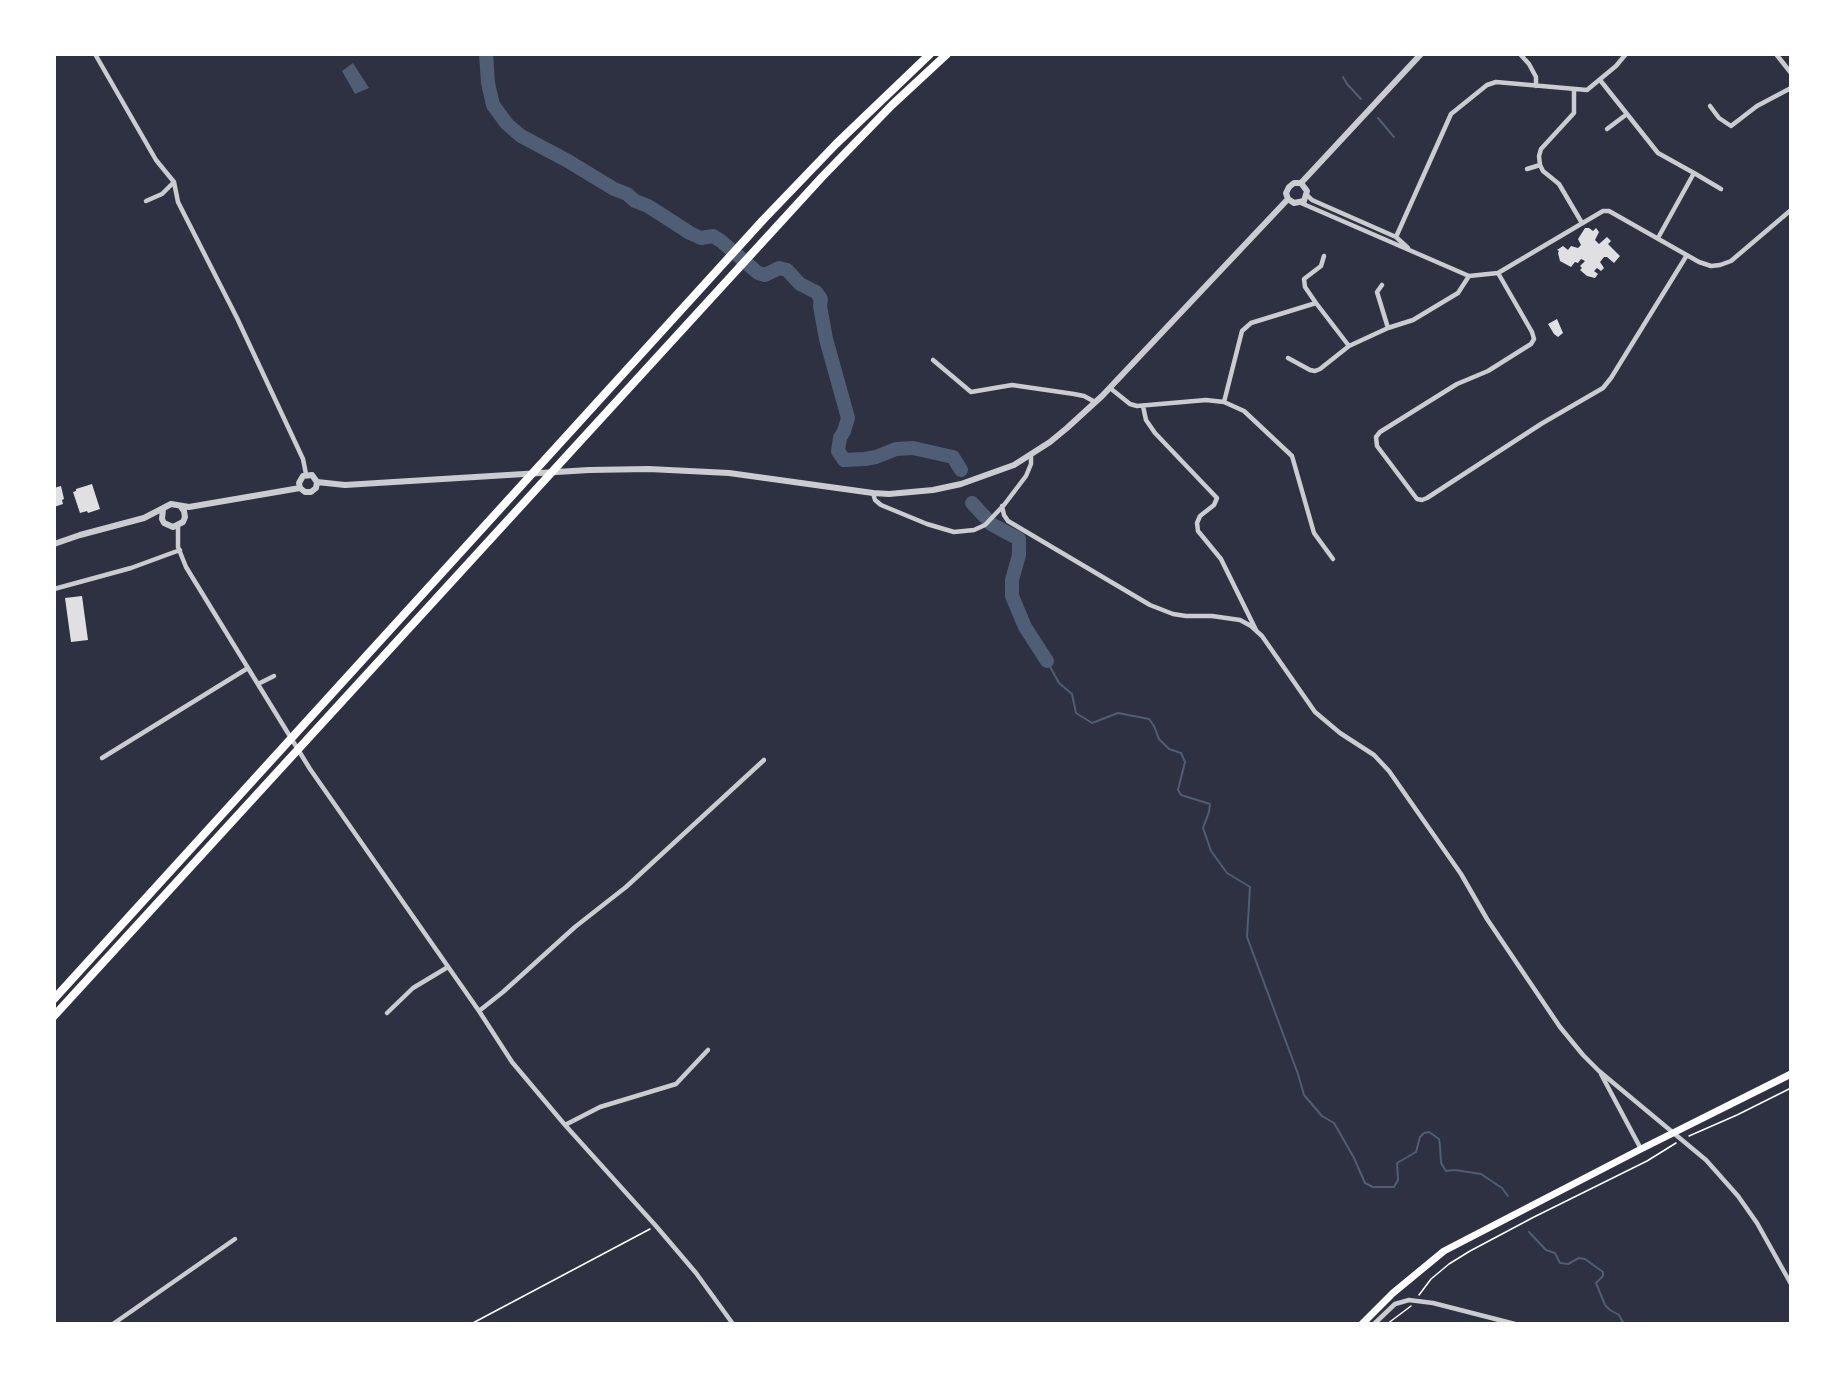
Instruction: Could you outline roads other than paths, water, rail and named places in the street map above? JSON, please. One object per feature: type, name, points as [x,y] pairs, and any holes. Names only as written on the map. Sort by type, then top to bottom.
[{"type":"highway","points":[[54,999],[764,220],[836,144],[930,54]]},
{"type":"highway","points":[[54,1016],[857,140],[947,54]]},
{"type":"main road","points":[[1362,1324],[1393,1293],[1444,1251],[1791,1074]]},
{"type":"street","points":[[95,54],[156,160],[174,182],[178,202],[237,318],[303,459],[306,474]]},
{"type":"street","points":[[1301,183],[1421,54]]},
{"type":"street","points":[[1520,54],[1536,76],[1536,86]]},
{"type":"street","points":[[1396,237],[1451,114],[1487,85],[1496,82],[1587,90],[1626,54]]},
{"type":"street","points":[[1776,54],[1791,74]]},
{"type":"street","points":[[1600,80],[1658,153],[1721,189]]},
{"type":"street","points":[[1710,106],[1719,118],[1731,126],[1757,106],[1791,88]]},
{"type":"street","points":[[1574,89],[1574,113],[1541,150],[1539,156],[1543,171],[1559,184],[1582,223]]},
{"type":"street","points":[[1607,129],[1626,114]]},
{"type":"street","points":[[1527,169],[1540,165]]},
{"type":"street","points":[[1658,238],[1694,173]]},
{"type":"street","points":[[146,201],[162,194],[174,182]]},
{"type":"street","points":[[1412,252],[1396,237],[1312,200],[1301,183],[1294,183],[1288,187],[1286,193],[1288,199],[1294,203],[1301,203],[1412,252],[1469,276],[1498,273],[1603,211],[1609,211],[1699,262],[1711,266],[1720,265],[1731,261],[1791,210]]},
{"type":"street","points":[[1301,203],[1307,195]]},
{"type":"street","points":[[317,482],[345,485],[589,470],[649,469],[729,473],[889,494],[933,490],[961,484],[1014,465],[1067,428],[1110,388],[1288,199]]},
{"type":"street","points":[[1498,273],[1532,332],[1534,339],[1531,344],[1488,371],[1457,384],[1380,432],[1376,437],[1377,446],[1417,500],[1427,498],[1541,424],[1603,388],[1687,255]]},
{"type":"street","points":[[1324,256],[1321,266],[1304,279],[1305,287],[1349,346]]},
{"type":"street","points":[[1288,357],[1315,371],[1349,346],[1388,328],[1413,320],[1458,292],[1469,276]]},
{"type":"street","points":[[1382,285],[1377,292],[1388,328]]},
{"type":"street","points":[[1224,402],[1242,332],[1251,323],[1316,303]]},
{"type":"street","points":[[933,360],[971,392],[1012,385],[1084,396],[1095,402]]},
{"type":"street","points":[[1110,388],[1130,404],[1143,406],[1206,400],[1224,402],[1244,411],[1292,456],[1314,533],[1333,560]]},
{"type":"street","points":[[1143,406],[1146,420],[1155,433],[1217,498],[1214,505],[1200,516],[1197,523],[1198,531],[1221,559],[1257,631]]},
{"type":"street","points":[[873,493],[875,500],[881,505],[927,524],[954,532],[974,530],[985,525],[1026,476],[1031,464],[1031,455]]},
{"type":"street","points":[[306,474],[312,475],[317,482],[316,488],[311,492],[305,492],[300,488],[299,480],[306,474]]},
{"type":"street","points":[[54,544],[144,518],[171,504],[189,507],[300,488]]},
{"type":"street","points":[[1002,506],[1008,521],[1156,607],[1173,614],[1240,620],[1257,631],[1315,712],[1340,733],[1374,755],[1389,771],[1461,874],[1486,919],[1560,1027],[1582,1055],[1706,1160],[1738,1196],[1757,1223],[1791,1284]]},
{"type":"street","points":[[144,518],[162,519],[168,526],[178,526],[185,517],[181,507]]},
{"type":"street","points":[[162,519],[163,509]]},
{"type":"street","points":[[178,526],[180,550],[186,567],[310,769],[512,1062],[696,1273],[733,1324]]},
{"type":"street","points":[[54,589],[131,568],[180,550]]},
{"type":"street","points":[[102,758],[248,668]]},
{"type":"street","points":[[258,684],[274,676]]},
{"type":"street","points":[[479,1011],[575,927],[626,887],[764,760]]},
{"type":"street","points":[[387,1013],[413,988],[448,967]]},
{"type":"street","points":[[565,1125],[600,1107],[676,1084],[708,1050]]},
{"type":"street","points":[[1599,1071],[1641,1149]]},
{"type":"street","points":[[113,1324],[236,1239]]},
{"type":"street","points":[[1374,1324],[1395,1304],[1409,1300],[1515,1324]]},
{"type":"water","points":[[353,63],[369,88],[355,94],[342,71]]},
{"type":"waterway","points":[[486,54],[488,83],[493,105],[507,124],[521,136],[614,189],[627,194],[635,201],[648,206],[690,233],[701,238],[713,236],[758,273],[765,275],[779,268],[787,270],[800,284],[816,292],[821,299],[820,306],[826,339],[848,418],[840,438],[838,451],[844,460],[865,459],[896,449],[913,448],[953,457],[961,470]]},
{"type":"waterway","points":[[1343,77],[1361,99]]},
{"type":"waterway","points":[[1378,118],[1394,137]]},
{"type":"waterway","points":[[972,503],[987,519]]},
{"type":"waterway","points":[[991,524],[1019,539],[1019,555],[1012,580],[1012,596],[1025,627],[1047,661]]},
{"type":"waterway","points":[[1047,661],[1059,683],[1072,694],[1076,713],[1092,723],[1118,713],[1149,719],[1159,739],[1169,749],[1181,753],[1185,762],[1178,790],[1181,795],[1210,804],[1203,828],[1211,851],[1227,873],[1250,887],[1247,937],[1304,1095],[1322,1116],[1334,1123],[1365,1183],[1373,1187],[1394,1187],[1398,1180],[1397,1163],[1416,1152],[1420,1137],[1429,1132],[1439,1139],[1441,1163],[1446,1171],[1481,1174],[1502,1188],[1508,1196]]},
{"type":"waterway","points":[[1529,1232],[1546,1250],[1555,1253],[1560,1263],[1568,1264],[1579,1258],[1585,1259],[1603,1272],[1603,1276],[1596,1283],[1605,1305],[1619,1315],[1624,1324]]}]
